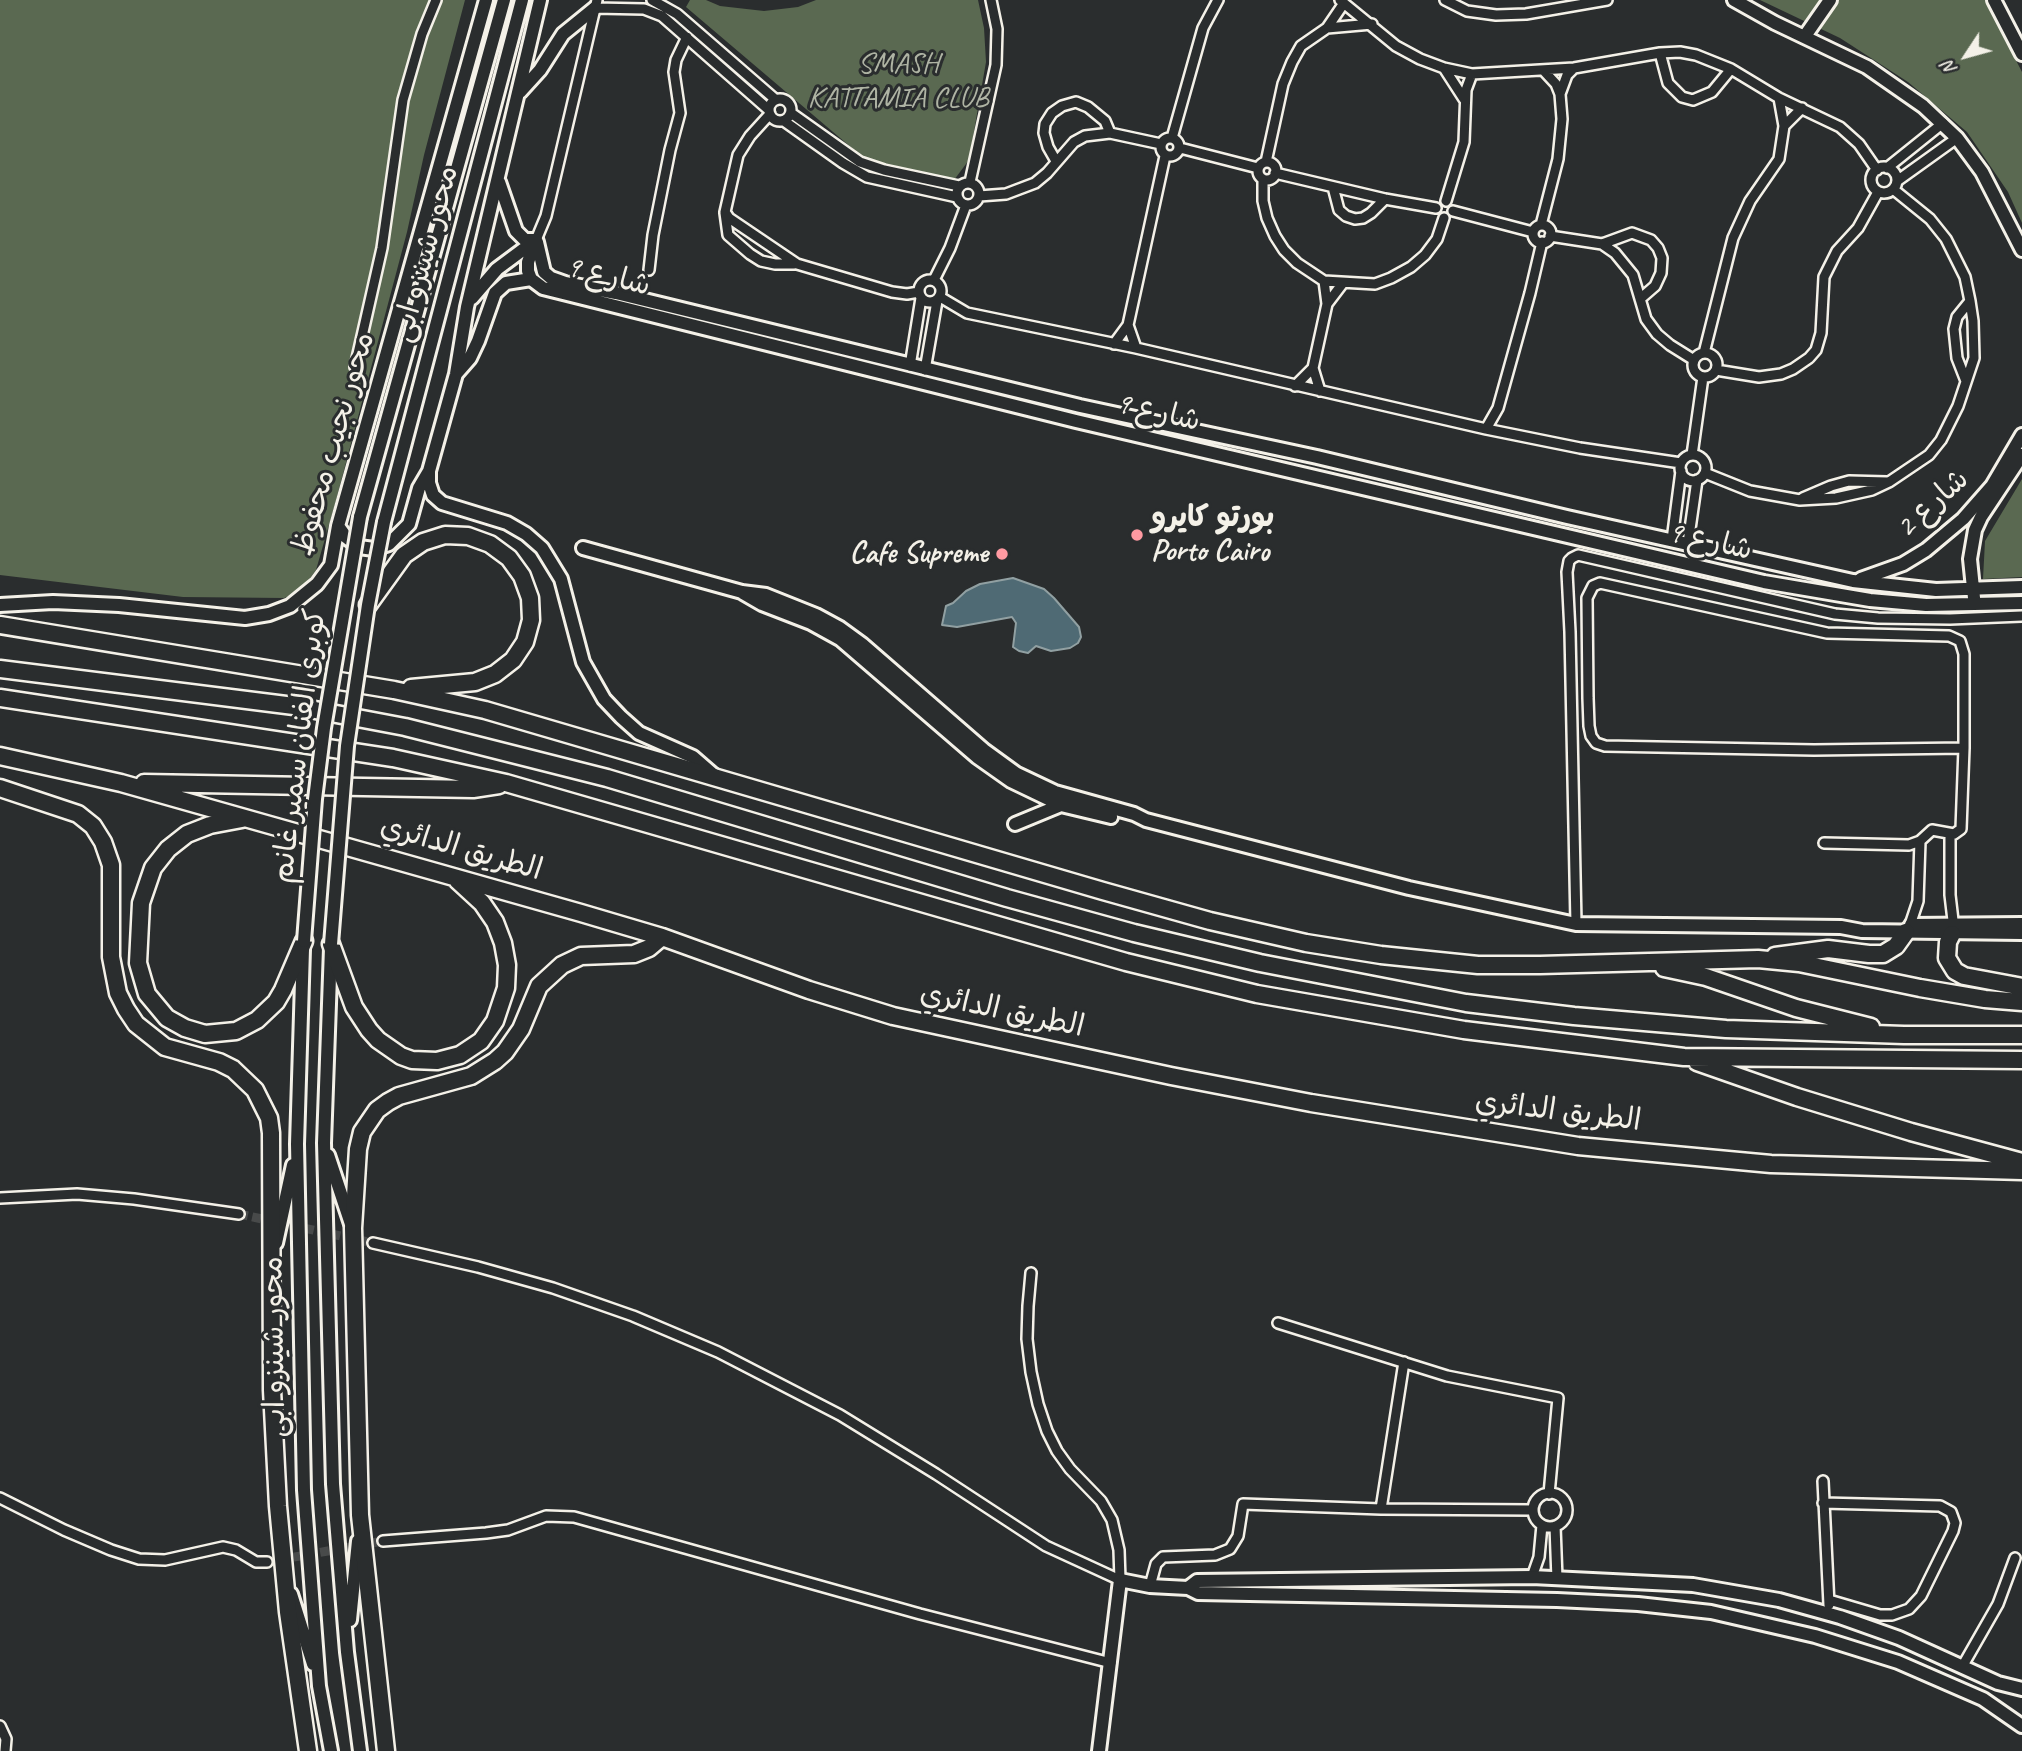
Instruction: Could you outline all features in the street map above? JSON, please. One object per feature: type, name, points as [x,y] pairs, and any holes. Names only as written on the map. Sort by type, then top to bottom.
[{"type":"highway","points":[[368,606],[396,564],[413,548],[445,535],[480,539],[500,550],[516,566],[527,587],[532,609],[529,631],[520,651],[505,668],[485,679],[464,684],[394,690]]},
{"type":"highway","points":[[0,625],[394,690],[485,710],[1117,895],[1210,921],[1306,943],[1381,955],[1478,965],[1758,959],[1799,963],[1985,999],[2022,1002]]},
{"type":"highway","points":[[0,669],[294,706],[405,727],[607,778],[1007,898],[1135,933],[1356,983],[1466,1003],[1574,1016],[1726,1029],[1904,1035],[2022,1035]]},
{"type":"highway","points":[[0,698],[393,758],[506,783],[1125,962],[1256,994],[1464,1030],[1685,1057],[2022,1060]]},
{"type":"highway","name":"الطريق الدائري","points":[[0,756],[121,783],[662,937],[809,990],[893,1016],[1171,1076],[1311,1103],[1578,1146],[1771,1164],[2022,1171]]},
{"type":"highway","points":[[121,783],[473,789],[506,783]]},
{"type":"highway","points":[[0,789],[78,814],[93,826],[103,842],[111,865],[112,966],[118,993],[126,1009],[143,1030],[165,1047],[219,1062],[233,1069],[245,1079],[263,1104],[271,1133],[274,1436],[294,1661],[308,1751]]},
{"type":"highway","points":[[249,818],[198,829],[177,841],[160,858],[147,879],[141,903],[138,963],[147,994],[159,1011],[176,1024],[205,1034],[226,1033],[246,1027],[276,1002],[304,941]]},
{"type":"highway","points":[[331,944],[361,1019],[378,1040],[401,1056],[412,1060],[449,1059],[471,1049],[489,1032],[495,1021],[504,999],[507,965],[500,932],[482,903],[455,877]]},
{"type":"highway","points":[[1758,959],[1817,950],[1883,954],[1896,946],[1909,928]]},
{"type":"highway","points":[[1954,929],[1948,942],[1947,958],[1955,971],[1965,976],[2022,987]]},
{"type":"highway","points":[[386,1751],[360,1515],[353,1228],[358,1149],[362,1132],[377,1110],[400,1096],[465,1078],[495,1061],[521,1029],[539,986],[562,965],[580,956],[634,954],[649,948],[662,937]]},
{"type":"highway","points":[[1630,962],[1706,977],[1796,1008],[1904,1035]]},
{"type":"highway","points":[[1685,1057],[1797,1097],[2022,1162]]},
{"type":"street","points":[[355,367],[382,248],[402,100],[422,34],[436,0]]},
{"type":"street","name":"محور نجيب محفوظ","points":[[0,605],[21,602],[86,603],[246,618],[269,614],[300,600],[325,575],[331,565],[338,526],[486,0]]},
{"type":"street","name":"محور شينزو ابى","points":[[360,517],[503,0]]},
{"type":"street","name":"محور شينزو ابى","points":[[384,522],[522,0]]},
{"type":"street","points":[[338,526],[346,537],[359,547],[374,549],[389,544],[409,524],[419,488],[429,471],[456,374],[467,307],[540,0]]},
{"type":"street","points":[[652,0],[677,13],[776,100],[787,102],[791,113],[860,162],[884,170],[959,186],[970,182]]},
{"type":"street","points":[[970,182],[996,65],[997,29],[991,0]]},
{"type":"street","points":[[1172,138],[1203,28],[1218,0]]},
{"type":"street","points":[[1445,0],[1467,11],[1496,15],[1526,14],[1607,0]]},
{"type":"street","points":[[1734,0],[1867,67],[1913,98],[1943,123],[1982,172],[2022,250]]},
{"type":"street","points":[[1805,36],[1830,0]]},
{"type":"street","points":[[1994,0],[2022,54]]},
{"type":"street","points":[[1444,218],[1437,239],[1411,267],[1374,284],[1343,284],[1324,281],[1297,263],[1275,236],[1266,218],[1263,179],[1259,175],[1283,84],[1301,46],[1327,27],[1342,1],[1396,46],[1444,68],[1472,74],[1574,68],[1660,53],[1680,52],[1696,55],[1731,69],[1779,99],[1828,120],[1850,135],[1882,169],[1896,175],[1895,185]]},
{"type":"street","points":[[520,92],[540,70],[563,34],[596,4],[653,11],[687,37],[770,112],[775,120],[784,121],[843,163],[867,177],[957,197],[965,205]]},
{"type":"street","points":[[467,307],[490,275],[536,240],[545,216],[596,4]]},
{"type":"street","points":[[1327,27],[1372,24]]},
{"type":"street","points":[[649,270],[653,235],[680,113],[674,72],[676,60],[687,37]]},
{"type":"street","points":[[1660,53],[1668,83],[1682,97],[1693,100],[1712,92],[1731,69]]},
{"type":"street","points":[[1444,68],[1465,100]]},
{"type":"street","points":[[1560,94],[1567,75],[1574,68]]},
{"type":"street","points":[[1533,232],[1541,225],[1558,159],[1562,118],[1560,94],[1556,84],[1543,70]]},
{"type":"street","points":[[1446,201],[1464,142],[1467,114],[1465,100],[1472,74]]},
{"type":"street","points":[[1694,359],[1704,353],[1733,237],[1750,201],[1779,159],[1784,126],[1779,99]]},
{"type":"street","points":[[776,100],[738,155],[724,212],[727,235],[743,249],[761,261],[797,264]]},
{"type":"street","points":[[1056,161],[1044,133],[1045,124],[1052,113],[1062,106],[1076,102],[1088,107],[1105,121],[1110,133]]},
{"type":"street","points":[[1784,126],[1802,108]]},
{"type":"street","points":[[784,121],[791,113]]},
{"type":"street","points":[[1943,123],[1882,169],[1871,181],[1878,192],[1884,193],[1956,138]]},
{"type":"street","points":[[979,196],[1006,194],[1028,186],[1047,173],[1074,142],[1085,136],[1110,133],[1161,144]]},
{"type":"street","points":[[1167,138],[1172,138],[1180,148],[1174,156],[1166,156],[1160,149],[1167,138]]},
{"type":"street","points":[[1180,148],[1273,165],[1275,173],[1271,179],[1263,179]]},
{"type":"street","points":[[1114,344],[1128,325],[1166,156]]},
{"type":"street","points":[[1275,173],[1436,208]]},
{"type":"street","points":[[498,180],[516,231],[525,240],[536,240]]},
{"type":"street","points":[[965,205],[974,204],[979,196],[978,187],[970,182]]},
{"type":"street","points":[[1681,467],[1687,479],[1701,477],[1750,491],[1822,500],[1853,495],[1889,482],[1929,455],[1941,440],[1958,407],[1974,358],[1970,301],[1965,277],[1946,239],[1930,219],[1895,185]]},
{"type":"street","points":[[957,197],[959,186]]},
{"type":"street","points":[[1333,187],[1339,210],[1354,219],[1371,213],[1385,199]]},
{"type":"street","points":[[1716,370],[1759,377],[1781,374],[1809,358],[1821,333],[1824,277],[1837,251],[1858,228],[1878,192]]},
{"type":"street","points":[[1446,201],[1452,205],[1453,211],[1450,216],[1444,218],[1438,215],[1436,208],[1440,202],[1446,201]]},
{"type":"street","points":[[934,280],[950,248],[965,205]]},
{"type":"street","points":[[1453,211],[1533,232]]},
{"type":"street","points":[[724,212],[735,224],[797,264],[884,290],[920,295],[926,302],[939,299],[967,313],[1136,348],[1486,429],[1681,467]]},
{"type":"street","points":[[1486,429],[1498,408],[1546,239],[1548,227],[1541,225]]},
{"type":"street","points":[[1533,232],[1535,239],[1602,244],[1632,233],[1651,240],[1662,258],[1661,273],[1655,286],[1640,299]]},
{"type":"street","name":"شارع 9","points":[[536,240],[528,262],[531,279],[537,285],[559,293],[1076,421],[1764,582],[1870,600],[1926,605],[2022,603]]},
{"type":"street","name":"شارع 9","points":[[536,240],[544,272],[557,281],[925,370],[1853,581],[1909,589],[1974,590],[2022,587]]},
{"type":"street","points":[[1602,244],[1625,263],[1633,275],[1646,319],[1657,334],[1694,359]]},
{"type":"street","points":[[456,374],[470,358],[495,293],[506,283],[531,279]]},
{"type":"street","points":[[909,366],[922,283],[925,280],[934,280],[941,287],[925,370]]},
{"type":"street","points":[[1320,391],[1313,368],[1326,304],[1324,281]]},
{"type":"street","points":[[1326,304],[1343,284]]},
{"type":"street","points":[[1966,381],[1957,358],[1954,329],[1957,317],[1970,301]]},
{"type":"street","points":[[1128,325],[1136,348]]},
{"type":"street","points":[[1703,377],[1716,370],[1716,360],[1704,353]]},
{"type":"street","points":[[1694,359],[1694,371],[1703,377]]},
{"type":"street","points":[[1295,386],[1313,368]]},
{"type":"street","points":[[1672,540],[1681,467],[1692,455],[1703,377]]},
{"type":"street","points":[[1076,421],[1080,406]]},
{"type":"street","points":[[1498,408],[1503,432]]},
{"type":"street","name":"شارع 2","points":[[1853,581],[1903,564],[1964,520],[1992,486],[2022,435]]},
{"type":"street","points":[[1688,543],[1705,463],[1702,458],[1692,455]]},
{"type":"street","name":"شارع 2","points":[[1974,606],[1970,559],[1975,530],[2022,455]]},
{"type":"street","points":[[1311,474],[1317,457]]},
{"type":"street","points":[[429,471],[430,489],[442,503],[507,523],[542,548],[561,579],[581,656],[604,699],[639,733],[685,752],[716,778]]},
{"type":"street","points":[[1800,499],[1849,481],[1889,482]]},
{"type":"street","name":"كوبرى الفنان سمير غانم","points":[[304,941],[315,799],[324,728],[360,517]]},
{"type":"street","points":[[1563,534],[1566,517]]},
{"type":"street","name":"كوبرى الفنان سمير غانم","points":[[331,944],[347,746],[384,522]]},
{"type":"street","points":[[583,548],[742,592],[766,595],[802,614],[849,645],[999,774],[1061,805],[1125,820],[1146,820]]},
{"type":"street","points":[[1576,924],[1567,572],[1572,558],[1578,555],[1835,614],[1902,619],[2022,616]]},
{"type":"street","points":[[1764,582],[1768,562]]},
{"type":"street","points":[[1824,843],[1909,845],[1920,841],[1932,830],[1950,834],[1959,832],[1964,748],[1964,654],[1960,641],[1955,637],[1827,633],[1600,583],[1593,586],[1589,591],[1589,726],[1591,736],[1597,743],[1605,746],[1800,750],[1964,748]]},
{"type":"street","points":[[802,614],[828,621],[851,636],[984,750],[1017,774],[1055,792],[1134,814],[1146,820],[1409,888],[1576,924],[1841,927],[1857,930],[1909,928],[2022,933]]},
{"type":"street","points":[[1014,824],[1061,805]]},
{"type":"street","points":[[1950,834],[1954,929]]},
{"type":"street","points":[[1909,928],[1918,901],[1920,841]]},
{"type":"street","points":[[1954,929],[2022,924]]},
{"type":"street","name":"محور شينزو ابى","points":[[304,941],[297,1144],[304,1490],[319,1686],[331,1751]]},
{"type":"street","name":"محور شينزو ابى","points":[[331,944],[324,1143],[333,1484],[347,1652],[360,1751]]},
{"type":"street","points":[[324,1143],[353,1228]]},
{"type":"street","points":[[271,1265],[297,1144]]},
{"type":"street","points":[[0,1198],[78,1195],[134,1199],[239,1214]]},
{"type":"street","points":[[373,1243],[478,1266],[553,1287],[644,1320],[719,1352],[841,1415],[1045,1546],[1120,1580],[1150,1586],[1188,1588],[1198,1593],[1597,1601],[1711,1612],[1815,1636],[1898,1662],[1983,1699],[2022,1726]]},
{"type":"street","points":[[1031,1273],[1027,1339],[1038,1404],[1057,1451],[1101,1502],[1112,1520],[1119,1550],[1120,1580],[1099,1751]]},
{"type":"street","points":[[1279,1323],[1454,1378],[1558,1398],[1549,1494]]},
{"type":"street","points":[[1381,1509],[1404,1362]]},
{"type":"street","points":[[1823,1481],[1828,1607]]},
{"type":"street","points":[[1549,1494],[1561,1498],[1566,1505],[1565,1518],[1555,1526],[1542,1525],[1533,1510],[1536,1500],[1549,1494]]},
{"type":"street","points":[[0,1498],[88,1541],[139,1559],[165,1560],[223,1547],[236,1550],[256,1562],[267,1562]]},
{"type":"street","points":[[1188,1588],[1197,1581],[1532,1577],[1693,1585],[1886,1616],[1909,1609],[1921,1596],[1954,1531],[1955,1523],[1951,1512],[1940,1506],[1823,1503]]},
{"type":"street","points":[[1150,1586],[1156,1564],[1163,1557],[1215,1555],[1230,1549],[1238,1536],[1243,1504],[1381,1509],[1533,1510]]},
{"type":"street","points":[[347,1652],[360,1515]]},
{"type":"street","points":[[383,1541],[486,1533],[508,1530],[552,1515],[574,1517],[920,1614],[1111,1663]]},
{"type":"street","points":[[1532,1577],[1539,1557],[1542,1525]]},
{"type":"street","points":[[1555,1526],[1557,1579]]},
{"type":"street","points":[[1962,1667],[1993,1615],[2015,1558]]},
{"type":"street","points":[[285,1574],[319,1686]]},
{"type":"street","points":[[1828,1607],[1998,1683],[2022,1689]]},
{"type":"street","points":[[2022,1712],[2022,1726]]},
{"type":"street","points":[[0,1726],[6,1738],[5,1751]]},
{"type":"green space","points":[[0,0],[465,0],[335,504],[316,570],[300,592],[284,598],[183,597],[0,575]]},
{"type":"green space","name":"SMASH KATTAMIA CLUB","points":[[690,0],[706,0],[720,6],[764,11],[798,7],[816,0],[978,0],[984,28],[986,62],[969,160],[954,180],[866,160],[686,7]]},
{"type":"green space","points":[[1760,0],[1985,0],[2022,72],[2022,223],[2008,192],[1967,132],[1908,82],[1840,38]]},
{"type":"green space","points":[[2022,479],[2022,577],[1983,579],[1985,541]]},
{"type":"water","points":[[1013,578],[1044,589],[1054,598],[1079,627],[1081,637],[1078,643],[1070,648],[1051,651],[1036,646],[1028,653],[1019,651],[1013,647],[1016,623],[1012,617],[957,627],[942,625],[946,606],[966,591],[980,584]]},
{"type":"tunnel","points":[[239,1214],[373,1243]]},
{"type":"tunnel","points":[[267,1562],[383,1541]]},
{"type":"place","name":"بورتو كايرو Porto Cairo","points":[[1137,535]]},
{"type":"place","name":"Cafe Supreme","points":[[1002,554]]}]
